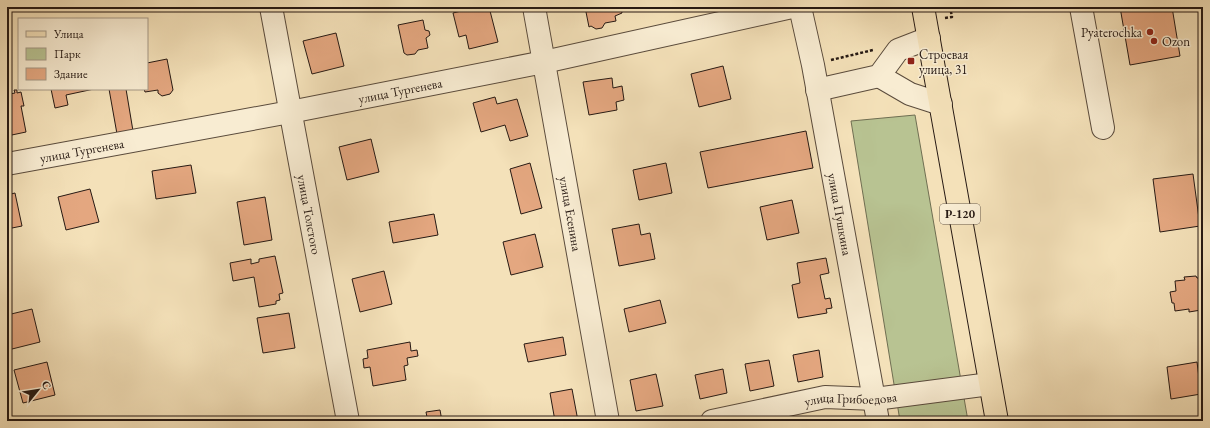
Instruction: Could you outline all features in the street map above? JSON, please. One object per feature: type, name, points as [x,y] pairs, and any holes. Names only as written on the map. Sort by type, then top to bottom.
[{"type":"main road","name":"Р-120","points":[[923,7],[997,421]]},
{"type":"street","name":"улица Толстого","points":[[271,7],[348,421]]},
{"type":"street","name":"улица Есенина","points":[[534,7],[608,421]]},
{"type":"street","name":"улица Тургенева","points":[[7,164],[290,112],[544,62],[792,7]]},
{"type":"street","name":"улица Пушкина","points":[[800,7],[817,90],[878,421]]},
{"type":"street","points":[[1081,7],[1103,128]]},
{"type":"street","points":[[817,90],[879,76],[898,50],[929,38]]},
{"type":"street","points":[[879,76],[910,94],[941,104]]},
{"type":"street","name":"улица Грибоедова","points":[[712,421],[825,397],[875,400],[990,384]]},
{"type":"green space","points":[[915,115],[968,421],[900,421],[851,121]]},
{"type":"building","points":[[119,7],[132,7],[120,10]]},
{"type":"building","points":[[477,7],[489,7],[498,42],[469,49],[466,35],[459,37],[453,13]]},
{"type":"building","points":[[585,7],[621,7],[622,13],[615,16],[616,21],[605,23],[602,28],[596,29],[591,26],[589,27]]},
{"type":"building","name":"Pyaterochka","points":[[1120,7],[1172,7],[1180,56],[1130,65]]},
{"type":"building","points":[[423,20],[425,30],[429,31],[430,35],[426,38],[428,48],[418,50],[415,54],[407,55],[404,53],[398,25]]},
{"type":"building","points":[[336,33],[344,66],[312,74],[303,41]]},
{"type":"building","points":[[167,59],[173,90],[170,94],[162,96],[158,93],[158,90],[145,92],[144,90],[148,90],[148,63]]},
{"type":"building","points":[[723,66],[731,99],[699,107],[691,74]]},
{"type":"building","points":[[612,78],[613,88],[622,86],[624,100],[616,102],[617,110],[589,115],[583,82]]},
{"type":"building","points":[[14,90],[17,90],[17,93],[21,92],[24,106],[21,106],[26,132],[7,136],[7,93],[15,93]]},
{"type":"building","points":[[51,90],[89,90],[66,95],[68,105],[55,108]]},
{"type":"building","points":[[109,90],[126,90],[133,131],[117,134]]},
{"type":"building","points":[[495,97],[497,104],[517,99],[528,136],[510,141],[505,125],[481,132],[473,103]]},
{"type":"building","points":[[806,131],[813,168],[708,188],[700,152]]},
{"type":"building","points":[[371,139],[379,172],[347,180],[339,147]]},
{"type":"building","points":[[530,163],[542,208],[521,214],[510,169]]},
{"type":"building","points":[[666,163],[672,193],[639,200],[633,170]]},
{"type":"building","points":[[191,165],[196,193],[156,199],[152,171]]},
{"type":"building","points":[[1193,174],[1200,226],[1160,232],[1153,179]]},
{"type":"building","points":[[90,189],[99,222],[66,230],[58,197]]},
{"type":"building","points":[[15,193],[22,226],[7,229],[7,195]]},
{"type":"building","points":[[265,197],[272,240],[244,245],[237,202]]},
{"type":"building","points":[[792,200],[799,233],[767,240],[760,207]]},
{"type":"building","points":[[434,214],[438,235],[393,243],[389,222]]},
{"type":"building","points":[[639,224],[641,235],[650,233],[655,259],[619,266],[612,229]]},
{"type":"building","points":[[535,234],[543,267],[511,275],[503,242]]},
{"type":"building","points":[[275,256],[283,293],[279,294],[280,300],[276,301],[276,304],[259,307],[254,277],[233,281],[230,263],[251,259],[251,264],[259,262],[259,259]]},
{"type":"building","points":[[826,258],[829,273],[820,275],[825,299],[830,298],[832,308],[826,309],[827,313],[798,318],[792,285],[800,283],[797,263]]},
{"type":"building","points":[[384,271],[392,304],[360,312],[352,279]]},
{"type":"building","points":[[1196,276],[1197,278],[1203,278],[1203,307],[1201,307],[1201,310],[1189,312],[1189,309],[1175,311],[1170,292],[1176,291],[1175,281],[1185,280],[1184,277]]},
{"type":"building","points":[[660,300],[666,323],[629,332],[624,309]]},
{"type":"building","points":[[32,309],[40,342],[8,350],[7,315]]},
{"type":"building","points":[[289,313],[295,348],[263,353],[257,318]]},
{"type":"building","points":[[563,337],[566,355],[528,362],[524,344]]},
{"type":"building","points":[[410,342],[411,351],[417,350],[418,356],[407,358],[408,365],[404,366],[406,380],[373,386],[370,367],[364,368],[363,359],[368,358],[367,350]]},
{"type":"building","points":[[819,350],[823,377],[798,382],[793,355]]},
{"type":"building","points":[[769,360],[774,386],[750,391],[745,364]]},
{"type":"building","points":[[47,362],[55,395],[23,403],[14,370]]},
{"type":"building","points":[[1197,362],[1201,394],[1171,399],[1167,367]]},
{"type":"building","points":[[723,369],[727,393],[700,399],[695,375]]},
{"type":"building","points":[[656,374],[663,406],[636,411],[630,380]]},
{"type":"building","points":[[572,389],[578,421],[555,421],[550,393]]},
{"type":"building","points":[[440,410],[442,421],[413,421],[427,417],[426,412]]},
{"type":"place","name":"Pyaterochka","points":[[1150,32]]},
{"type":"place","name":"Ozon","points":[[1154,41]]},
{"type":"place","name":"Строевая улица, 31","points":[[911,61]]}]
